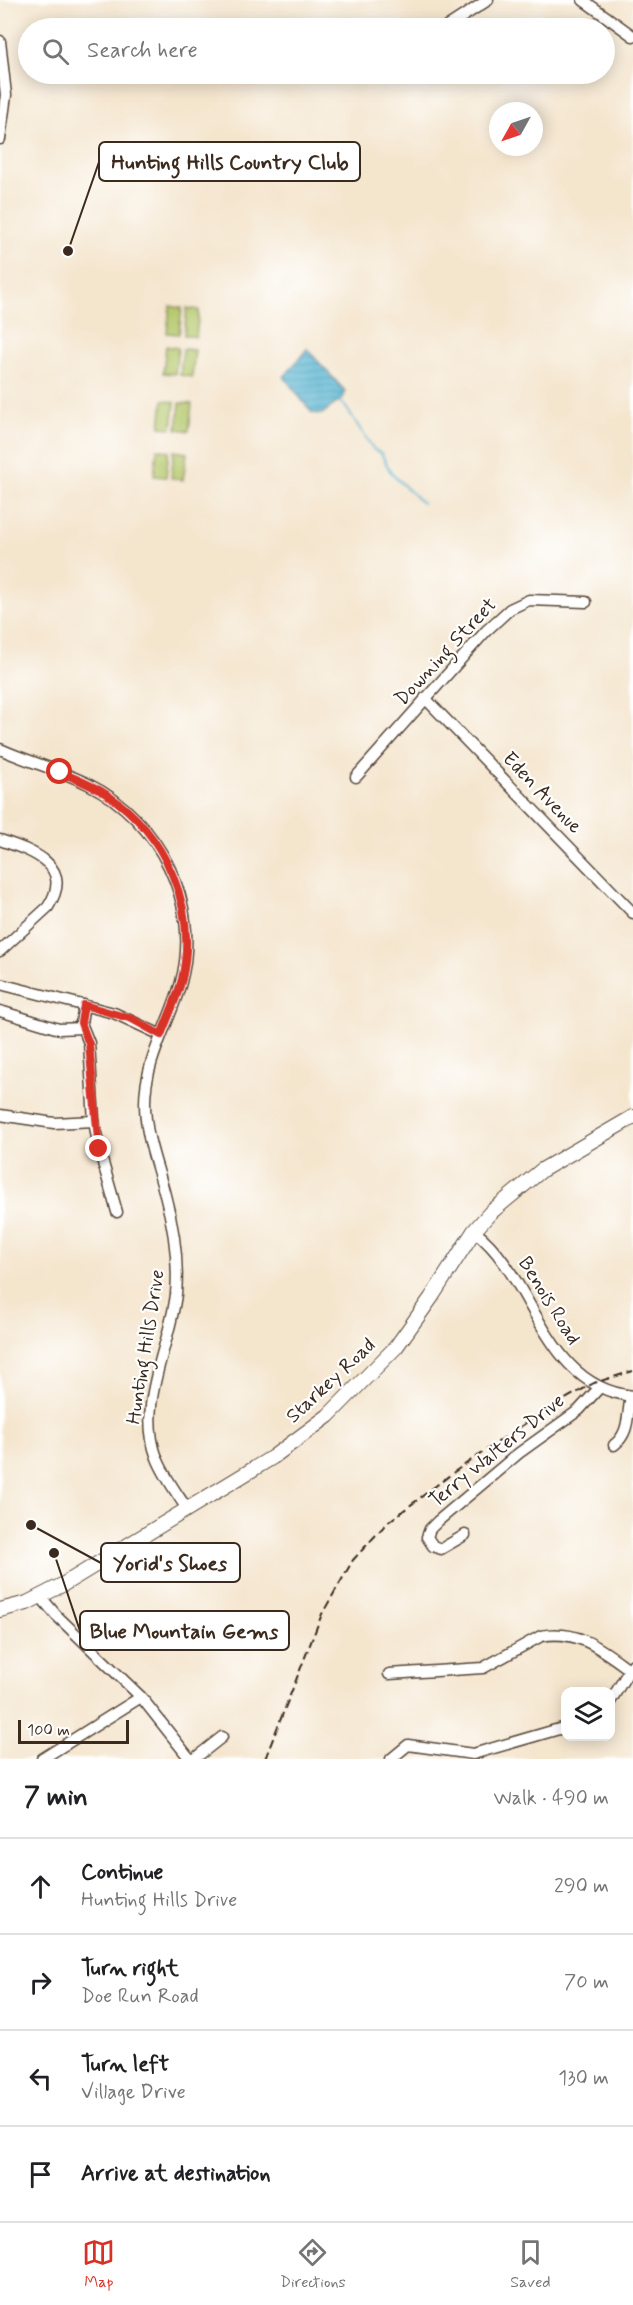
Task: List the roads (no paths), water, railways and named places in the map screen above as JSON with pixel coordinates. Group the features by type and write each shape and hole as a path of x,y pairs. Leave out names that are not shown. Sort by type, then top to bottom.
{"main road":[{"name":"Starkey Road","path":"0,1610 40,1596 273,1457 351,1395 414,1323 474,1231 508,1195 542,1170 633,1117"}],"street":[{"path":"460,18 488,0"},
{"path":"583,0 608,18"},
{"path":"615,23 633,36"},
{"path":"0,41 6,95 0,140"},
{"name":"Downing Street","path":"356,777 486,631 514,605 530,600 586,602"},
{"name":"Eden Avenue","path":"426,698 633,913"},
{"name":"Hunting Hills Drive","path":"0,749 88,783 106,794 140,823 164,857 179,893 186,945 182,978 147,1079 146,1119 172,1221 177,1278 150,1421 157,1458 187,1509"},
{"path":"0,840 42,858 53,871 57,884 54,898 48,907 0,951"},
{"path":"0,984 132,1019 161,1035"},
{"path":"84,1005 82,1028 89,1044 94,1121 99,1149 117,1212"},
{"path":"0,1011 59,1029 82,1028"},
{"path":"0,1115 54,1123 94,1121"},
{"name":"Benois Road","path":"474,1231 497,1252 561,1356 600,1387 632,1396"},
{"name":"Terry Walters Drive","path":"465,1535 441,1549 433,1546 427,1537 430,1528 438,1521 535,1441 579,1410 600,1387"},
{"path":"614,1445 622,1439 626,1429 632,1396"},
{"path":"40,1596 141,1697 192,1759 222,1737"},
{"path":"389,1674 483,1668 541,1636 552,1634 583,1639 631,1666 615,1693"},
{"path":"42,1759 141,1697"},
{"path":"391,1759 396,1752 408,1745 473,1754 561,1728"}],"water":[{"path":"307,349 345,391 343,398 322,414 312,413 284,377"}],"waterway":[{"path":"338,400 345,406 374,450 381,453 391,473 422,503"}],"railway":[{"path":"265,1759 322,1614 353,1560 387,1523 454,1472 542,1412 594,1383 633,1371"}],"place":[{"name":"Hunting Hills Country Club","path":"68,251"},
{"name":"Yorid's Shoes","path":"31,1525"},
{"name":"Blue Mountain Gems","path":"54,1553"}]}
